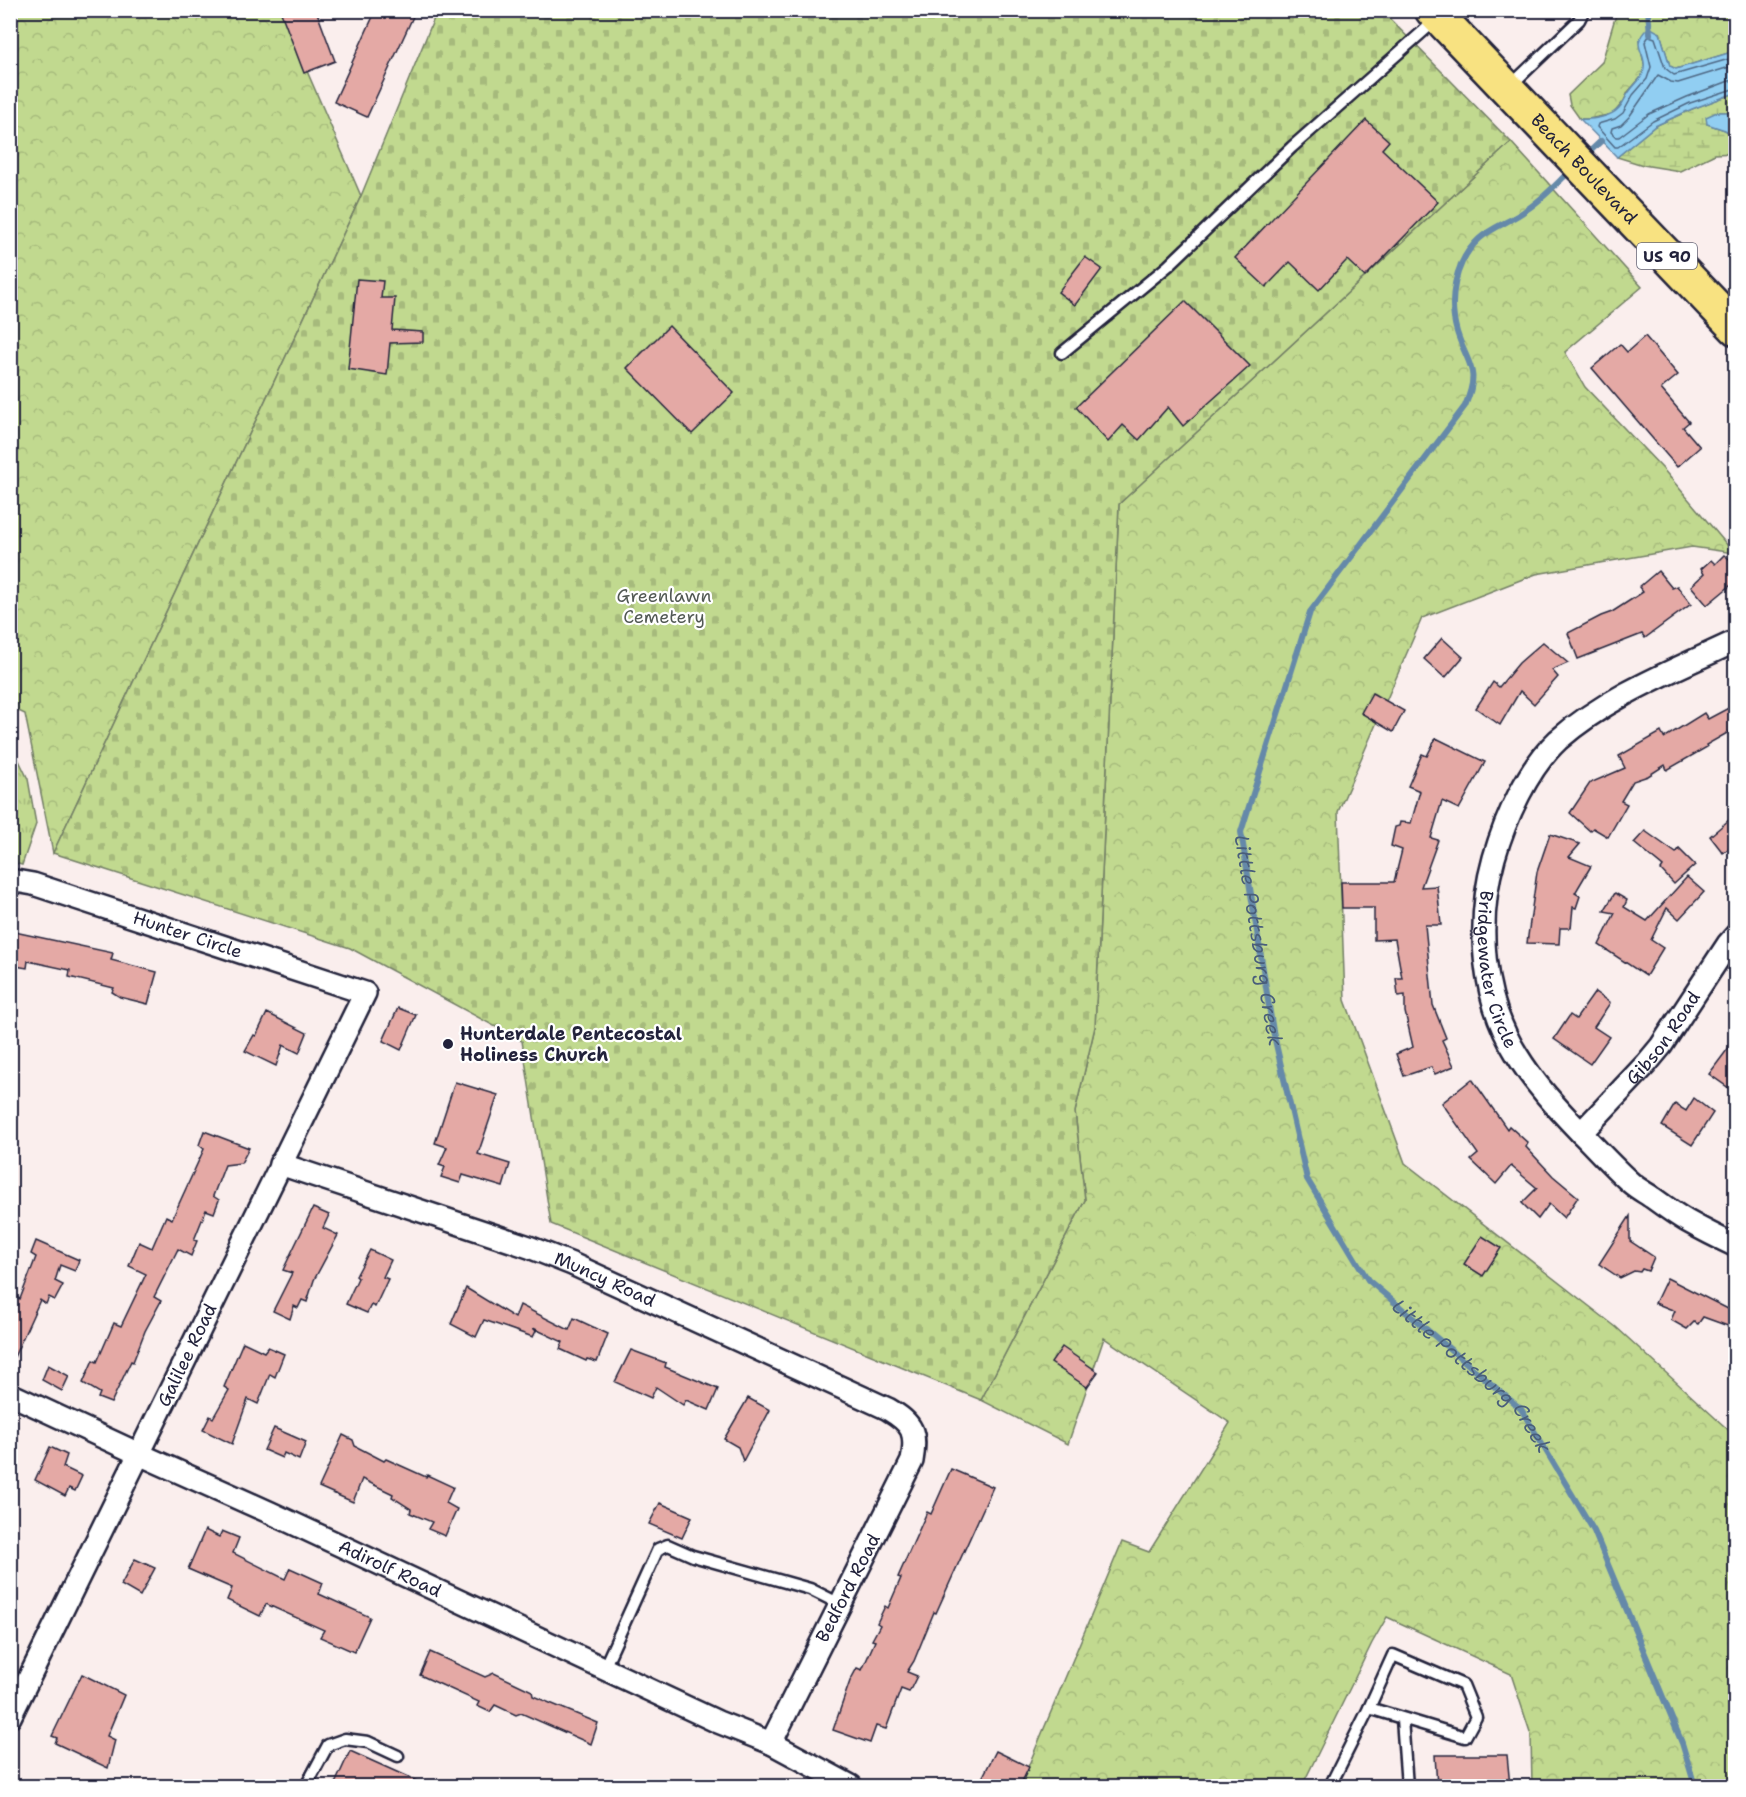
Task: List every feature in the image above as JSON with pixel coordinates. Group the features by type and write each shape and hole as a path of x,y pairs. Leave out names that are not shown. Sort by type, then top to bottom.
{"highway":[{"name":"Beach Boulevard","path":"1435,14 1736,328"}],"street":[{"name":"Bridgewater Circle","path":"1736,641 1620,696 1557,741 1535,768 1516,801 1499,838 1489,875 1484,909 1484,951 1490,989 1500,1021 1516,1054 1549,1100 1632,1184 1686,1221 1736,1246"},
{"name":"Hunter Circle","path":"10,880 33,884 364,993"},
{"name":"Gibson Road","path":"1581,1133 1661,1046 1736,935"},
{"name":"Galilee Road","path":"10,1717 364,993"},
{"name":"Muncy Road","path":"280,1164 529,1247 572,1264 888,1409 903,1418 913,1431"},
{"name":"Adirolf Road","path":"10,1394 282,1518 718,1722 771,1743 852,1786"},
{"name":"Bedford Road","path":"771,1743 912,1461 915,1444 913,1431"}],"lane":[{"path":"1507,89 1579,20 1584,10"},
{"path":"1062,353 1168,266 1435,14"},
{"path":"604,1668 658,1549 668,1545 693,1556 810,1589 840,1604"},
{"path":"1330,1786 1393,1655 1463,1685 1476,1717 1466,1737 1368,1708"},
{"path":"1402,1719 1407,1786"},
{"path":"306,1786 328,1745 345,1738 368,1742 398,1756"}],"green space":[{"path":"10,11 281,11 361,196 53,853 25,714 10,707"},
{"name":"Greenlawn Cemetery","path":"437,11 1382,11 1511,142 1119,504 1095,1027 1075,1112 1085,1200 981,1400 551,1224 522,1041 350,948 53,853 361,196"},
{"path":"1617,11 1735,11 1735,51 1676,69 1670,66 1660,33 1639,41 1645,68 1624,101 1613,114 1580,119 1570,105 1568,95 1602,62"},
{"path":"1735,93 1735,112 1717,112 1707,124 1735,136 1735,153 1715,154 1680,171 1643,165 1617,157 1655,126"},
{"path":"1511,142 1642,287 1565,352 1585,387 1663,469 1734,553 1692,547 1536,574 1422,618 1338,812 1345,1000 1405,1163 1616,1327 1735,1436 1735,1786 1532,1786 1531,1735 1511,1674 1387,1617 1302,1786 1020,1786 1122,1542 1149,1552 1230,1423 1104,1338 1068,1444 981,1400 1085,1200 1075,1112 1095,1027 1119,504"},
{"path":"11,744 28,779 36,824 22,865 11,862"}],"water":[{"path":"1649,27 1660,33 1670,66 1676,69 1735,51 1735,93 1655,126 1617,157 1580,119 1607,116 1621,106 1643,73 1644,63 1639,44"},
{"path":"1717,112 1735,112 1735,136 1707,124 1706,117"}],"building":[{"path":"280,10 316,10 335,61 304,73"},
{"path":"376,10 416,10 367,117 334,102"},
{"path":"1366,120 1389,141 1382,149 1438,202 1365,277 1347,260 1319,290 1290,262 1266,287 1235,258"},
{"path":"1085,257 1102,269 1075,305 1058,292"},
{"path":"357,279 383,281 381,298 395,298 392,330 423,332 423,342 390,343 387,375 348,369"},
{"path":"1185,301 1250,366 1183,426 1168,407 1139,440 1123,425 1108,442 1076,407"},
{"path":"669,326 734,393 692,434 627,368"},
{"path":"1645,336 1678,375 1661,389 1689,422 1683,427 1700,447 1677,467 1592,368 1620,344 1627,352"},
{"path":"1724,555 1736,564 1736,581 1707,605 1691,586 1704,574 1701,569 1711,560 1715,564"},
{"path":"1658,571 1672,588 1677,586 1691,604 1645,638 1642,634 1578,659 1568,633 1612,612 1643,592 1639,587"},
{"path":"1442,638 1463,657 1445,678 1424,659"},
{"path":"1543,642 1568,663 1552,670 1558,677 1534,704 1520,691 1500,725 1476,708 1493,682 1499,687 1519,663"},
{"path":"1372,693 1404,711 1393,732 1361,713"},
{"path":"1736,704 1736,728 1667,770 1665,765 1648,776 1633,781 1621,801 1627,804 1608,837 1593,828 1590,831 1570,813 1590,783 1625,768 1619,756 1661,732 1664,738 1704,713 1708,719"},
{"path":"1436,738 1485,762 1459,809 1442,801 1431,838 1438,840 1421,887 1437,886 1441,925 1425,925 1433,1005 1446,1038 1442,1040 1454,1066 1435,1074 1431,1067 1404,1076 1396,1054 1413,1047 1405,1012 1405,995 1398,996 1396,978 1402,978 1395,939 1374,940 1374,908 1342,908 1341,882 1394,882 1402,850 1391,846 1395,827 1399,826 1400,822 1411,823 1420,791 1408,786 1422,754 1427,756"},
{"path":"1736,814 1736,843 1723,853 1710,836"},
{"path":"1645,831 1676,853 1679,849 1695,865 1674,884 1661,870 1663,867 1634,843"},
{"path":"1550,834 1580,844 1569,857 1591,866 1575,893 1580,896 1576,908 1573,907 1571,928 1560,928 1559,944 1527,943 1537,872"},
{"path":"1687,877 1704,892 1679,919 1667,908 1651,940 1663,948 1646,976 1599,945 1615,913 1604,911 1615,893 1627,900 1624,907 1647,921"},
{"path":"10,931 113,953 111,960 157,972 148,1004 120,997 112,992 114,988 69,977 70,970 28,961 27,968 10,965"},
{"path":"1595,992 1610,1003 1594,1027 1609,1037 1590,1064 1554,1039 1570,1015 1576,1019"},
{"path":"398,1008 416,1015 401,1050 383,1041"},
{"path":"267,1013 307,1033 299,1053 283,1045 276,1066 245,1051 254,1035 256,1036"},
{"path":"1736,1038 1736,1093 1709,1074"},
{"path":"1472,1079 1507,1129 1509,1126 1528,1143 1526,1147 1553,1176 1578,1197 1564,1218 1549,1204 1538,1219 1522,1203 1537,1188 1511,1166 1496,1184 1471,1160 1478,1154 1442,1103"},
{"path":"455,1082 498,1095 478,1154 510,1164 503,1187 463,1175 460,1183 441,1177 445,1167 439,1165 447,1147 435,1143"},
{"path":"1694,1098 1713,1113 1692,1145 1662,1126 1675,1104 1686,1111"},
{"path":"204,1131 249,1148 241,1163 225,1165 213,1196 219,1200 214,1213 206,1210 194,1240 197,1241 191,1256 178,1249 154,1297 161,1301 111,1403 98,1398 100,1393 83,1383 93,1360 97,1362 114,1323 121,1326 146,1274 129,1266 139,1242 152,1248 166,1216 172,1219 204,1149 199,1145"},
{"path":"313,1208 329,1215 323,1228 338,1235 314,1280 307,1302 302,1300 298,1308 294,1306 290,1319 273,1311 292,1273 283,1270"},
{"path":"1630,1216 1630,1241 1654,1257 1648,1271 1642,1269 1640,1272 1634,1271 1620,1278 1599,1264"},
{"path":"1482,1236 1501,1248 1483,1276 1464,1264"},
{"path":"36,1241 79,1260 75,1271 60,1265 55,1281 63,1285 55,1300 49,1297 46,1304 40,1300 10,1366 10,1295 20,1299 36,1257 31,1254"},
{"path":"370,1250 391,1260 383,1277 388,1279 375,1307 371,1305 367,1313 346,1304 358,1278 356,1276"},
{"path":"1667,1278 1736,1313 1736,1329 1703,1317 1698,1324 1694,1322 1687,1329 1671,1320 1675,1311 1655,1303"},
{"path":"466,1288 515,1318 520,1305 569,1330 574,1318 608,1334 597,1362 587,1359 586,1361 560,1349 563,1342 533,1328 536,1331 533,1337 484,1320 476,1337 451,1324"},
{"path":"243,1342 264,1352 268,1347 284,1354 275,1377 270,1374 258,1404 248,1399 232,1444 203,1430 210,1416 213,1418 229,1390 224,1387"},
{"path":"1062,1347 1098,1372 1087,1387 1051,1363"},
{"path":"631,1350 666,1363 665,1367 718,1389 709,1410 686,1400 683,1405 656,1387 651,1398 615,1382"},
{"path":"48,1365 69,1376 62,1391 42,1380"},
{"path":"748,1398 770,1410 743,1461 738,1447 724,1439"},
{"path":"274,1428 306,1442 299,1460 284,1453 282,1458 264,1450"},
{"path":"343,1435 353,1440 355,1446 384,1461 386,1459 453,1487 446,1503 457,1509 445,1536 428,1529 432,1522 410,1513 411,1509 392,1497 393,1494 362,1479 353,1502 319,1487"},
{"path":"50,1447 67,1455 63,1467 82,1476 75,1491 69,1488 65,1496 35,1480"},
{"path":"951,1469 993,1487 907,1672 917,1676 909,1692 901,1689 886,1729 876,1726 870,1743 833,1730 850,1681 857,1668 862,1670 875,1641 872,1640 880,1625 877,1623 885,1606 888,1608 901,1578 898,1577 927,1512 931,1514"},
{"path":"660,1503 692,1517 682,1538 649,1524"},
{"path":"205,1530 219,1537 222,1531 239,1538 233,1553 285,1579 290,1568 323,1583 319,1594 370,1617 354,1652 320,1637 324,1630 266,1604 260,1616 227,1600 232,1588 188,1569"},
{"path":"135,1559 155,1568 140,1596 121,1585"},
{"path":"430,1652 485,1677 494,1673 532,1691 533,1696 598,1723 591,1744 521,1713 516,1715 495,1705 490,1712 477,1706 479,1702 420,1675"},
{"path":"82,1674 124,1695 107,1736 115,1740 108,1768 55,1743 57,1738 52,1736"},
{"path":"350,1751 428,1786 334,1786"},
{"path":"996,1751 1029,1767 1020,1786 978,1786"},
{"path":"1435,1755 1507,1755 1510,1786 1437,1786"}],"waterway":[{"path":"1648,10 1650,34"},
{"name":"Little Pottsburg Creek","path":"1584,157 1601,141"},
{"name":"Little Pottsburg Creek","path":"1571,170 1532,206 1479,239 1464,259 1455,282 1453,308 1457,332 1472,375 1470,393 1465,406 1310,612 1241,832 1273,1031 1307,1179 1368,1280 1521,1409 1594,1531 1682,1743 1695,1786"}],"place":[{"name":"Hunterdale Pentecostal Holiness Church","path":"448,1044"}]}
